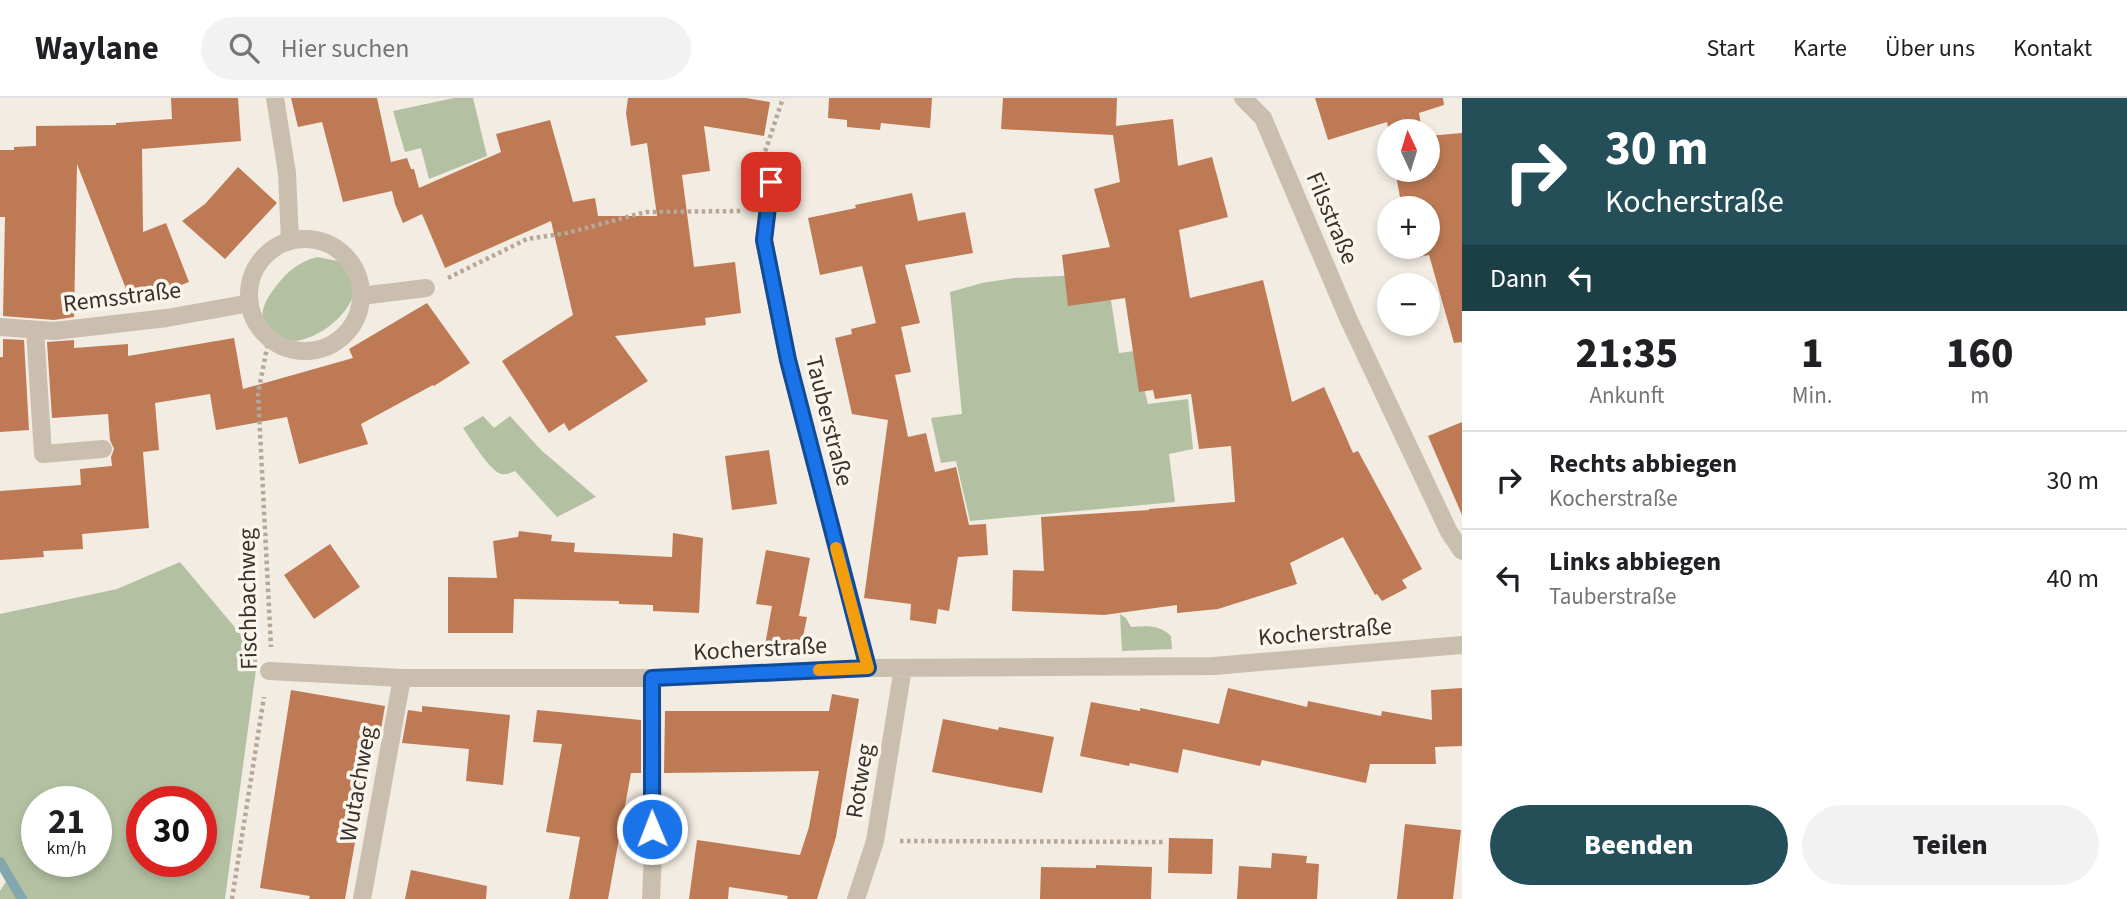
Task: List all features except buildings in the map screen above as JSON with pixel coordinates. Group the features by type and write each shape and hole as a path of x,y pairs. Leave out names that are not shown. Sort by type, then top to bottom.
{"street":[{"path":"275,98 287,173 290,241"},
{"name":"Filsstraße","path":"1243,98 1263,118 1348,318 1449,532 1462,551"},
{"name":"Tauberstraße","path":"771,182 764,240 788,360 868,668"},
{"path":"304,239 322,241 351,262 359,278 361,296 358,313 350,329 337,342 320,349 303,351 285,347 269,338 260,328 250,303 249,290 258,264 267,254 290,241 304,239"},
{"path":"361,296 426,288"},
{"name":"Remsstraße","path":"0,327 54,331 155,319 250,303"},
{"path":"35,330 43,454 103,449"},
{"name":"Kocherstraße","path":"269,671 402,678 652,678 868,668 1214,666 1462,645"},
{"name":"Rotweg","path":"856,899 875,841 903,668"},
{"name":"Wutachweg","path":"362,899 402,678"},
{"path":"651,899 652,678"}],"path":[{"path":"771,182 764,155 783,98"},
{"path":"426,288 527,239 567,233 646,212 767,211"},
{"name":"Fischbachweg","path":"232,899 271,654 258,393 269,338"},
{"path":"875,841 1164,842"}],"green space":[{"path":"454,98 473,98 487,156 429,179 421,148 405,152 393,111"},
{"path":"317,257 343,262 352,273 355,290 348,306 337,320 321,332 304,339 288,341 274,336 263,319 267,300 291,271"},
{"path":"1107,274 1119,353 1135,351 1148,404 1188,399 1193,449 1169,454 1175,502 970,521 956,461 941,463 931,418 962,414 950,292 1014,278"},
{"path":"483,416 494,428 510,416 541,450 596,497 557,517 515,471 499,473 479,452 463,428"},
{"path":"180,562 258,655 225,899 0,899 0,891 7,880 0,868 0,614 117,589"},
{"path":"1120,614 1131,627 1162,629 1171,636 1172,649 1122,651"}],"waterway":[{"path":"0,862 22,899"}],"slow traffic":[{"path":"819,670 868,668 836,548"}],"route":[{"path":"652,829 652,678 868,668 788,360 764,240 771,182"}]}
